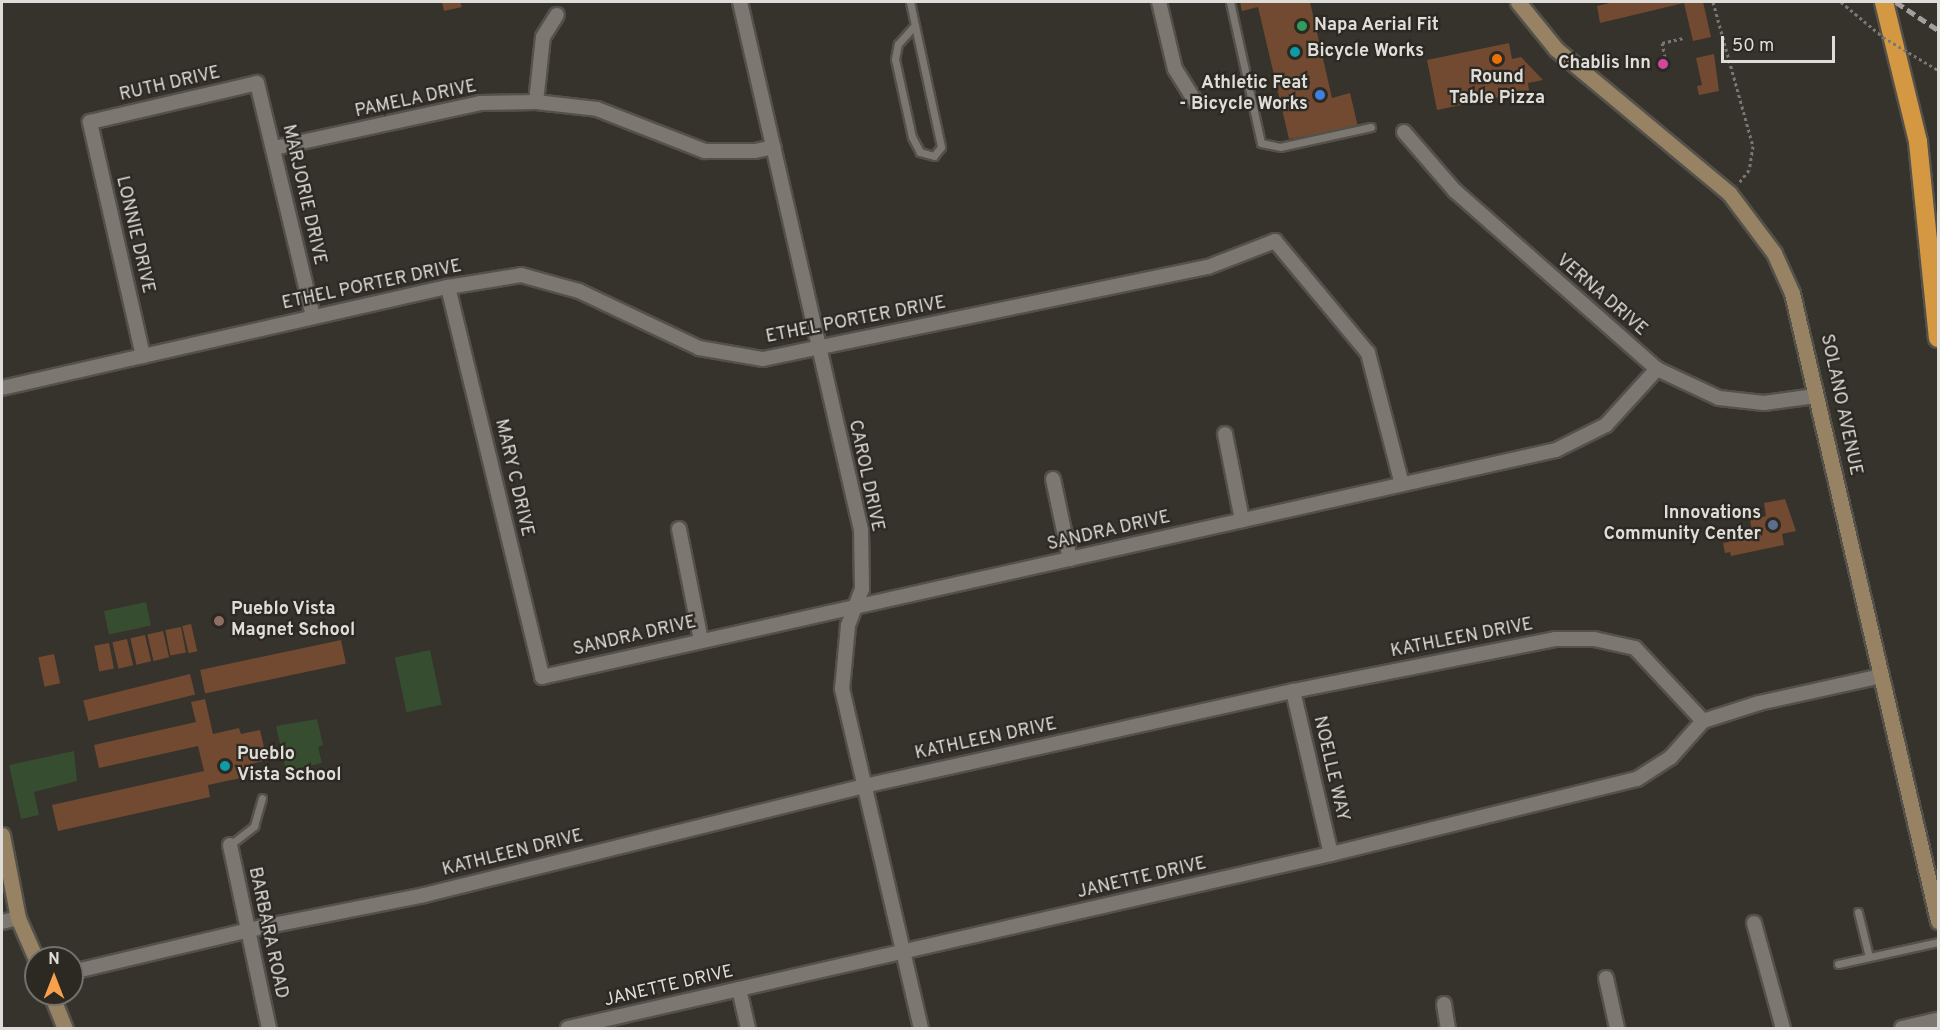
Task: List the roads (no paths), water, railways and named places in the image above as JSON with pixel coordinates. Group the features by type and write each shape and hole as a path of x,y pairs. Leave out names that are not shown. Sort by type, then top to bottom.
{"highway":[{"path":"1884,2 1918,142 1938,338"}],"street":[{"name":"CAROL DRIVE","path":"740,2 861,530 862,589 848,626 842,689 921,1029"},
{"path":"1159,2 1175,69 1196,102"},
{"name":"SOLANO AVENUE","path":"1518,2 1556,49 1729,194 1774,253 1792,293 1938,921"},
{"path":"536,102 543,37 557,15"},
{"name":"RUTH DRIVE","path":"90,122 257,83"},
{"name":"MARJORIE DRIVE","path":"257,83 313,316"},
{"name":"PAMELA DRIVE","path":"274,148 480,103 536,102 597,109 705,151 755,151 774,147"},
{"name":"LONNIE DRIVE","path":"90,122 143,356"},
{"name":"VERNA DRIVE","path":"1404,132 1455,191 1657,369 1719,398 1764,403 1816,396"},
{"name":"ETHEL PORTER DRIVE","path":"2,387 313,316 448,287 521,275 579,291 699,348 763,359 1208,267 1275,241 1368,353 1402,483"},
{"name":"MARY C DRIVE","path":"448,287 542,677"},
{"name":"SANDRA DRIVE","path":"542,677 1556,450 1606,425 1657,369"},
{"path":"1225,434 1242,520"},
{"path":"1053,480 1070,559"},
{"path":"679,529 701,640"},
{"name":"KATHLEEN DRIVE","path":"84,969 247,931 424,895 864,786 1293,691 1555,639 1594,639 1635,648 1703,721"},
{"path":"1703,721 1759,703 1882,676"},
{"name":"NOELLE WAY","path":"1293,691 1331,854"},
{"name":"JANETTE DRIVE","path":"568,1029 596,1025 739,989 1331,854 1637,779 1671,757 1703,721"},
{"path":"2,835 18,918 30,946"},
{"name":"BARBARA ROAD","path":"230,845 269,1029"},
{"path":"2,922 18,918"},
{"path":"1754,922 1783,1029"},
{"path":"1606,978 1617,1029"},
{"path":"739,989 748,1029"},
{"path":"1444,1004 1448,1029"},
{"path":"56,1006 65,1029"},
{"path":"1902,1029 1938,1020"}],"lane":[{"path":"910,2 915,25 941,147 934,156 920,152 912,137 895,59 898,45 915,25"},
{"path":"1230,2 1261,143 1280,147 1371,127"},
{"path":"230,845 254,826 262,798"},
{"path":"1858,912 1869,957"},
{"path":"1838,964 1938,942"}],"railway":[{"path":"1896,2 1938,30"}],"place":[{"name":"Napa Aerial Fit","path":"1302,26"},
{"name":"Bicycle Works","path":"1295,52"},
{"name":"Round Table Pizza","path":"1497,59"},
{"name":"Chablis Inn","path":"1663,64"},
{"name":"Athletic Feat - Bicycle Works","path":"1320,95"},
{"name":"Innovations Community Center","path":"1773,525"},
{"name":"Pueblo Vista Magnet School","path":"219,621"},
{"name":"Pueblo Vista School","path":"225,766"}]}
